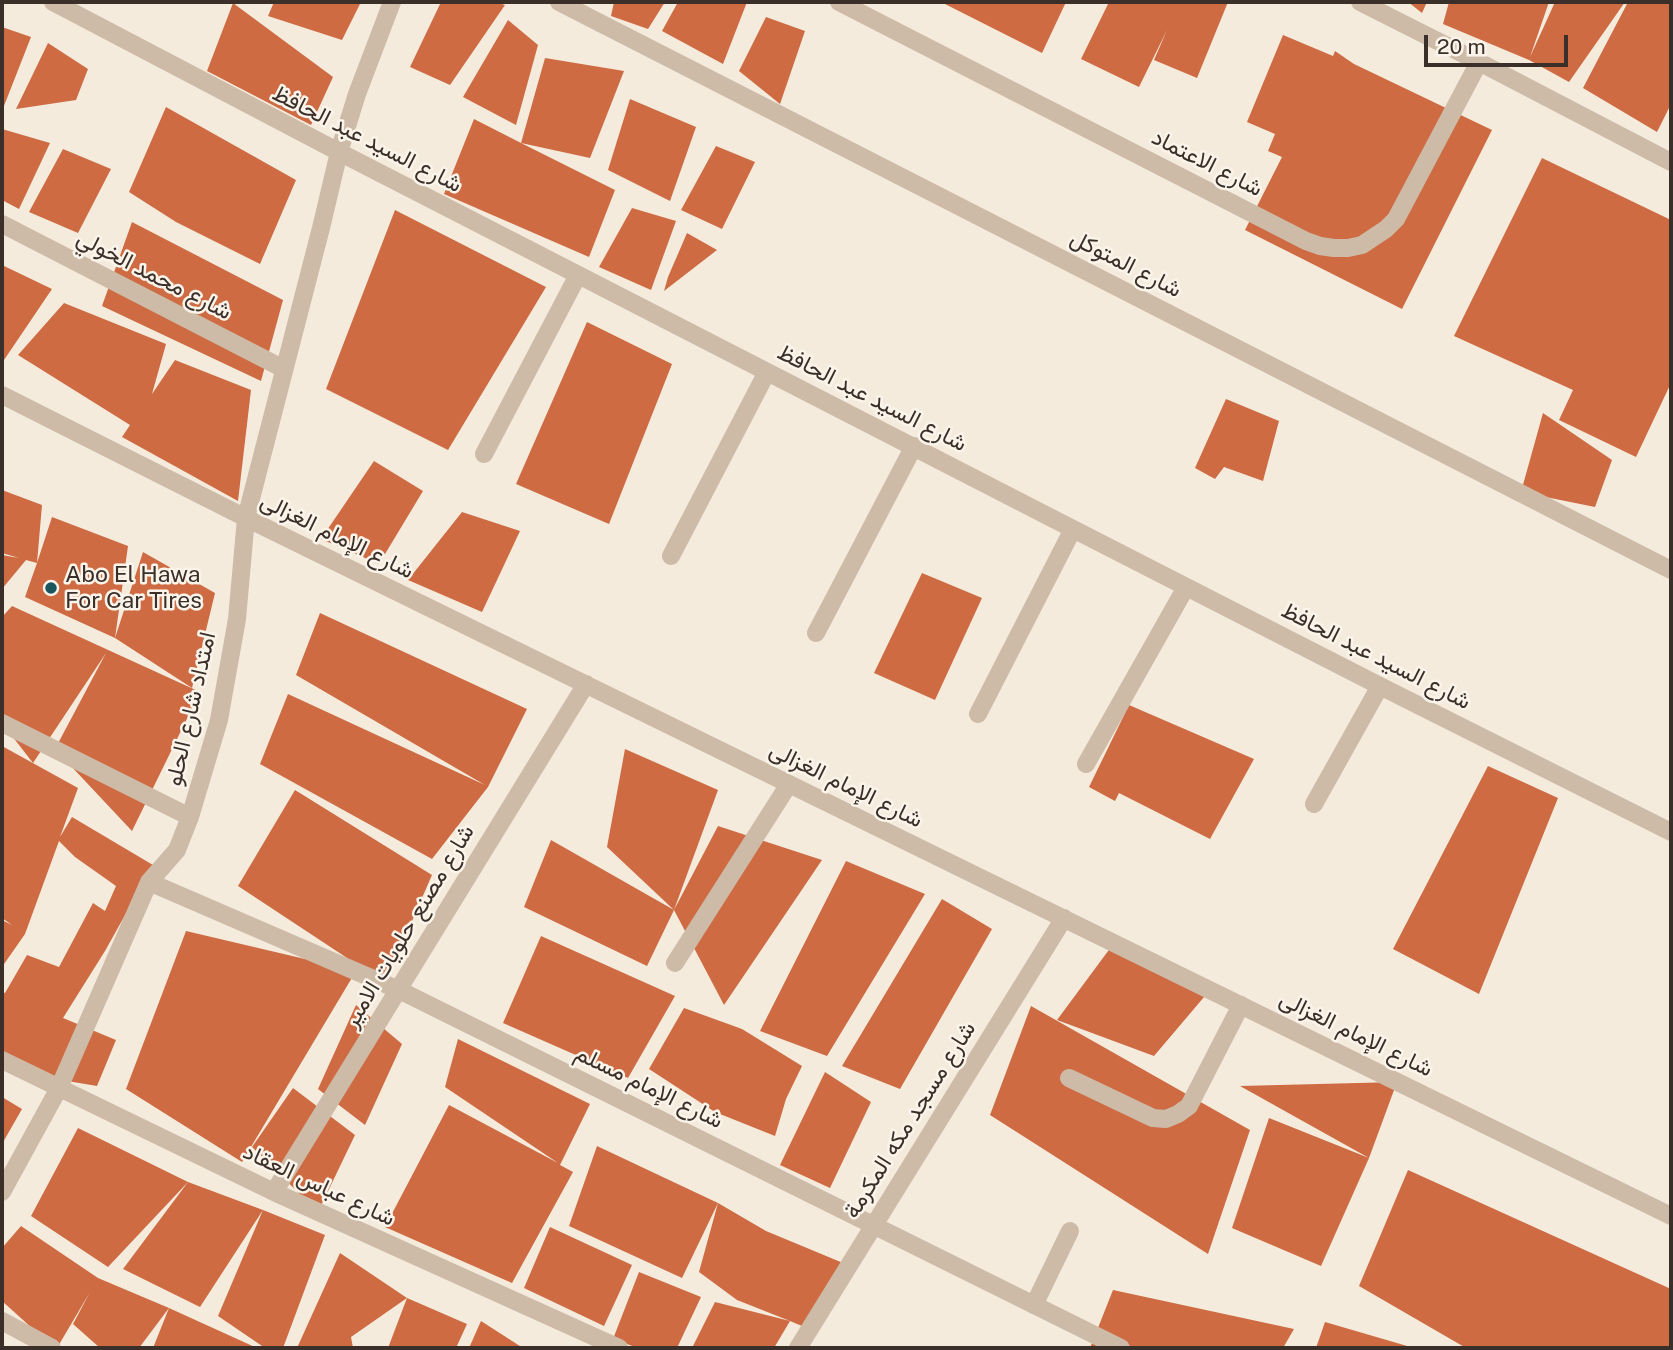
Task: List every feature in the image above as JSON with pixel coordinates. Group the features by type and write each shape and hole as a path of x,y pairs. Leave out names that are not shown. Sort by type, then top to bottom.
{"street":[{"name":"شارع السيد عبد الحافظ","path":"53,2 766,372 1671,832"},
{"name":"امتداد شارع الحلو","path":"2,1192 58,1088 149,882 177,850 190,817 219,720 237,619 246,518 339,152 357,94 392,2"},
{"name":"شارع المتوكل","path":"559,2 1671,570"},
{"name":"شارع الاعتماد","path":"839,2 1306,241 1334,248 1362,245 1396,219 1479,62"},
{"path":"1360,2 1671,162"},
{"name":"شارع محمد الخولي","path":"2,225 284,369"},
{"path":"484,454 579,275"},
{"path":"671,556 766,372"},
{"name":"شارع الإمام الغزالى","path":"2,395 246,518 1671,1216"},
{"path":"816,633 914,446"},
{"path":"978,714 1073,529"},
{"path":"1086,764 1186,587"},
{"name":"شارع مصنع حلويات الامير","path":"274,1192 586,684"},
{"path":"1314,804 1380,686"},
{"path":"2,723 190,817"},
{"path":"675,963 789,784"},
{"name":"شارع الإمام مسلم","path":"149,882 399,990 1121,1348"},
{"name":"شارع مسجد مكه المكرمة","path":"798,1348 1063,918"},
{"path":"1069,1078 1153,1118 1166,1119 1178,1114 1189,1106 1241,1005"},
{"name":"شارع عباس العقاد","path":"2,1060 274,1192 619,1348"},
{"path":"1034,1306 1070,1231"},
{"path":"2,1321 52,1348"}],"building":[{"path":"274,2 361,2 342,40 268,16"},
{"path":"441,2 496,2 505,5 450,85 410,67"},
{"path":"614,2 665,2 648,29 611,16"},
{"path":"678,2 747,2 723,64 662,31"},
{"path":"941,2 1066,2 1042,53"},
{"path":"1109,2 1228,2 1197,78 1154,60 1167,30 1139,87 1081,59"},
{"path":"1408,2 1427,2 1422,13"},
{"path":"1449,2 1549,2 1530,57 1555,2 1625,2 1569,82 1529,60 1443,24"},
{"path":"1628,2 1671,2 1671,104 1657,132 1583,88"},
{"path":"233,3 333,77 311,125 207,71"},
{"path":"766,17 805,31 780,104 739,71"},
{"path":"508,20 538,45 516,125 463,97"},
{"path":"2,27 31,37 2,111"},
{"path":"1283,35 1333,56 1335,51 1354,64 1492,130 1402,309 1245,230 1282,157 1268,151 1275,134 1247,122"},
{"path":"48,43 88,69 76,100 16,109"},
{"path":"545,58 624,71 590,158 521,143"},
{"path":"630,99 696,127 670,201 608,170"},
{"path":"166,107 296,180 260,264 176,222 129,192"},
{"path":"474,119 615,190 589,257 444,194"},
{"path":"2,129 50,143 19,209 2,200"},
{"path":"716,146 755,162 722,229 681,210"},
{"path":"63,149 111,169 78,233 29,212"},
{"path":"1542,158 1671,220 1671,383 1636,457 1559,420 1573,390 1454,336"},
{"path":"632,208 676,221 651,290 599,267"},
{"path":"395,210 546,287 448,450 326,389"},
{"path":"132,222 283,300 261,381 102,306"},
{"path":"687,233 717,250 664,291 668,277"},
{"path":"2,265 52,289 2,363"},
{"path":"64,303 166,344 152,394 175,360 251,390 238,501 122,437 130,425 18,355"},
{"path":"587,322 672,364 609,524 516,484"},
{"path":"1226,399 1279,421 1263,481 1224,467 1215,479 1195,468"},
{"path":"1543,413 1612,460 1595,507 1521,492"},
{"path":"374,461 423,491 379,564 321,539"},
{"path":"2,490 42,505 37,563 26,560 2,589 2,555 19,558 2,553"},
{"path":"462,512 520,531 482,612 408,580"},
{"path":"52,517 128,546 115,638 25,597"},
{"path":"143,552 215,593 192,688 115,638"},
{"path":"922,573 982,598 935,700 874,673"},
{"path":"12,606 200,692 132,831 55,749 106,653 33,763 2,723 2,617"},
{"path":"320,613 527,709 488,787 432,859 260,764 288,694 485,785 296,675"},
{"path":"1129,705 1254,759 1210,839 1119,793 1115,801 1089,787"},
{"path":"2,746 78,788 60,837 72,817 153,865 105,951 63,1018 116,1040 97,1086 2,1070 2,992 5,993 27,955 59,967 93,903 105,911 116,886 75,857 59,841 25,934 2,967 2,920 12,925 2,918"},
{"path":"625,749 718,790 674,910 607,847"},
{"path":"1488,766 1558,798 1479,994 1393,949"},
{"path":"295,790 432,875 385,983 238,886"},
{"path":"718,826 822,860 724,1005 674,910"},
{"path":"551,840 674,910 647,966 524,907"},
{"path":"846,861 925,894 827,1056 760,1031"},
{"path":"942,899 992,929 900,1089 842,1066"},
{"path":"186,931 356,971 242,1162 126,1089"},
{"path":"541,936 675,996 628,1078 503,1023"},
{"path":"1114,943 1210,990 1154,1056 1057,1020"},
{"path":"356,1005 402,1044 365,1125 318,1089"},
{"path":"1031,1006 1250,1130 1208,1254 990,1115"},
{"path":"684,1008 742,1029 802,1066 786,1099 775,1136 715,1112 649,1069"},
{"path":"458,1039 590,1104 560,1165 573,1172 512,1283 385,1227 449,1105 558,1163 445,1087"},
{"path":"825,1072 871,1102 830,1188 780,1165"},
{"path":"1397,1082 1369,1158 1240,1086"},
{"path":"293,1088 355,1135 318,1212 252,1147"},
{"path":"2,1097 22,1109 2,1144"},
{"path":"1269,1118 1369,1158 1321,1266 1232,1228"},
{"path":"78,1128 188,1182 108,1267 31,1216"},
{"path":"597,1146 718,1203 682,1278 569,1226"},
{"path":"1408,1170 1671,1289 1671,1348 1466,1348 1359,1286"},
{"path":"188,1182 263,1210 200,1307 123,1269"},
{"path":"718,1203 766,1231 843,1263 802,1326 737,1300 699,1272"},
{"path":"263,1210 325,1235 283,1348 265,1348 218,1316"},
{"path":"21,1226 98,1278 169,1308 139,1348 100,1348 73,1324 90,1292 57,1348 2,1301 2,1248"},
{"path":"550,1227 632,1265 604,1326 524,1288"},
{"path":"340,1253 407,1298 351,1337 353,1348 297,1348"},
{"path":"639,1272 701,1297 677,1348 638,1348 613,1339"},
{"path":"1113,1290 1294,1329 1283,1348 1090,1348"},
{"path":"407,1298 467,1324 456,1348 388,1348"},
{"path":"715,1302 790,1321 774,1348 692,1348"},
{"path":"169,1308 257,1348 153,1348"},
{"path":"481,1321 523,1348 469,1348"},
{"path":"1325,1322 1414,1348 1316,1348"}],"place":[{"name":"Abo El Hawa For Car Tires","path":"51,588"}]}
